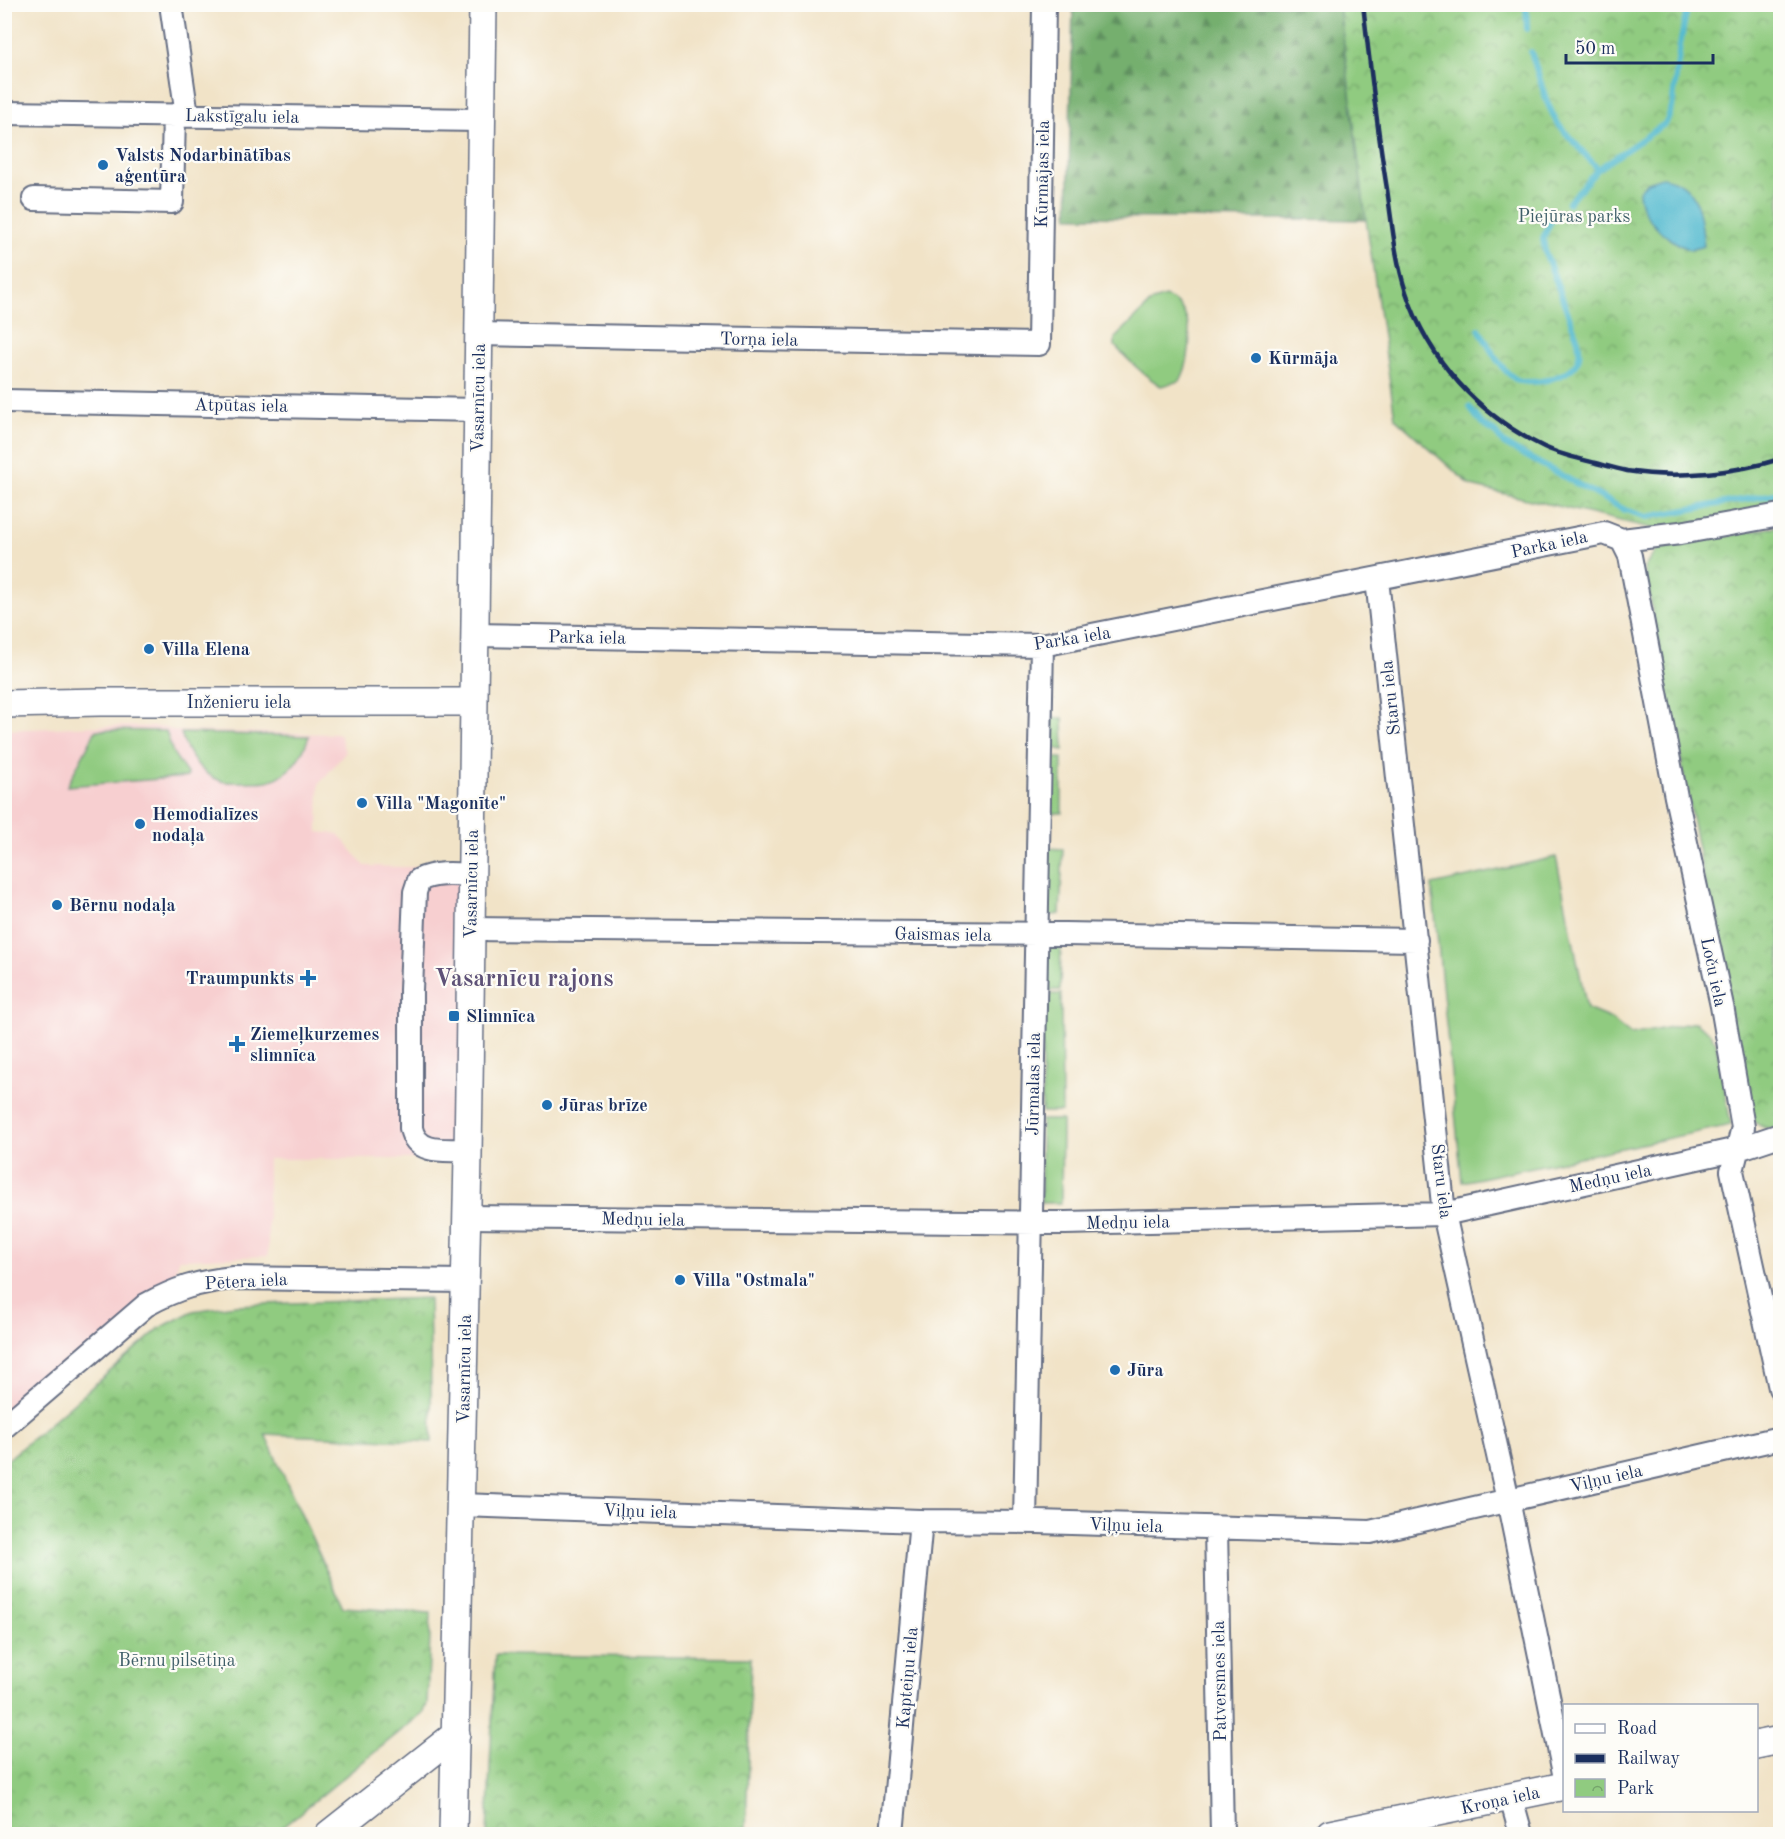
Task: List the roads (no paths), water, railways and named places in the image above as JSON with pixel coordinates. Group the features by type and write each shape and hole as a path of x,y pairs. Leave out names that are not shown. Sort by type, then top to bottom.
{"street":[{"path":"34,199 172,202 181,115 171,4"},
{"name":"Vasarnīcu iela","path":"453,1834 466,1281 478,410 479,120 483,4"},
{"name":"Kūrmājas iela","path":"1039,344 1044,4"},
{"name":"Lakstīgalu iela","path":"4,112 479,120"},
{"name":"Torņa iela","path":"478,334 1039,344"},
{"name":"Atpūtas iela","path":"4,401 478,410"},
{"name":"Parka iela","path":"474,635 1041,645 1604,532 1626,548 1680,533 1780,515"},
{"name":"Loču iela","path":"1626,548 1676,796 1722,1006 1743,1127 1732,1171 1780,1388"},
{"name":"Staru iela","path":"1377,579 1444,1214 1509,1500 1563,1768"},
{"name":"Jūrmalas iela","path":"1025,1522 1041,645"},
{"name":"Inženieru iela","path":"4,704 474,702"},
{"path":"468,1150 427,1149 412,1136 411,990 415,892 419,880 428,876 446,874 472,875"},
{"name":"Gaismas iela","path":"470,929 1416,940"},
{"name":"Medņu iela","path":"467,1217 1031,1223 1444,1214 1738,1149 1780,1135"},
{"name":"Pētera iela","path":"4,1427 146,1305 170,1291 204,1281 233,1278 466,1281"},
{"name":"Viļņu iela","path":"461,1505 921,1521 1370,1532 1780,1438"},
{"name":"Kapteiņu iela","path":"892,1834 921,1521"},
{"name":"Patversmes iela","path":"1216,1528 1222,1834"},
{"path":"329,1834 456,1734"},
{"path":"1758,1745 1780,1740"},
{"name":"Kroņa iela","path":"1330,1834 1563,1786"},
{"path":"1511,1798 1521,1834"}],"water":[{"path":"1662,177 1675,180 1691,193 1699,212 1704,246 1690,250 1664,234 1649,219 1640,201 1639,191 1647,182"}],"waterway":[{"path":"1526,4 1527,29"},
{"path":"1568,203 1598,169 1666,123 1672,108 1688,4"},
{"path":"1531,52 1547,102 1557,123 1598,169"},
{"path":"1479,329 1503,368 1520,381 1548,380 1573,368 1579,354 1578,340 1545,252 1543,238 1551,221"},
{"path":"1469,407 1482,424 1495,432 1504,444 1625,510 1647,517 1780,493"}],"railway":[{"path":"1363,4 1380,143 1394,241 1402,279 1428,341 1442,363 1459,383 1499,419 1544,447 1627,471 1665,474 1705,473 1744,468 1780,459"}],"place":[{"name":"Valsts Nodarbinātības aģentūra","path":"103,165"},
{"name":"Kūrmāja","path":"1256,358"},
{"name":"Villa Elena","path":"149,649"},
{"name":"Villa \"Magonīte\"","path":"362,803"},
{"name":"Hemodialīzes nodaļa","path":"140,824"},
{"name":"Bērnu nodaļa","path":"57,905"},
{"name":"Traumpunkts","path":"308,978"},
{"name":"Slimnīca","path":"454,1016"},
{"name":"Ziemeļkurzemes slimnīca","path":"237,1044"},
{"name":"Jūras brīze","path":"547,1105"},
{"name":"Villa \"Ostmala\"","path":"680,1280"},
{"name":"Jūra","path":"1115,1370"}],"district":[{"name":"Vasarnīcu rajons","path":"524,978"}],"park label":[{"name":"Piejūras parks","path":"1574,216"},
{"name":"Bērnu pilsētiņa","path":"177,1660"}]}
